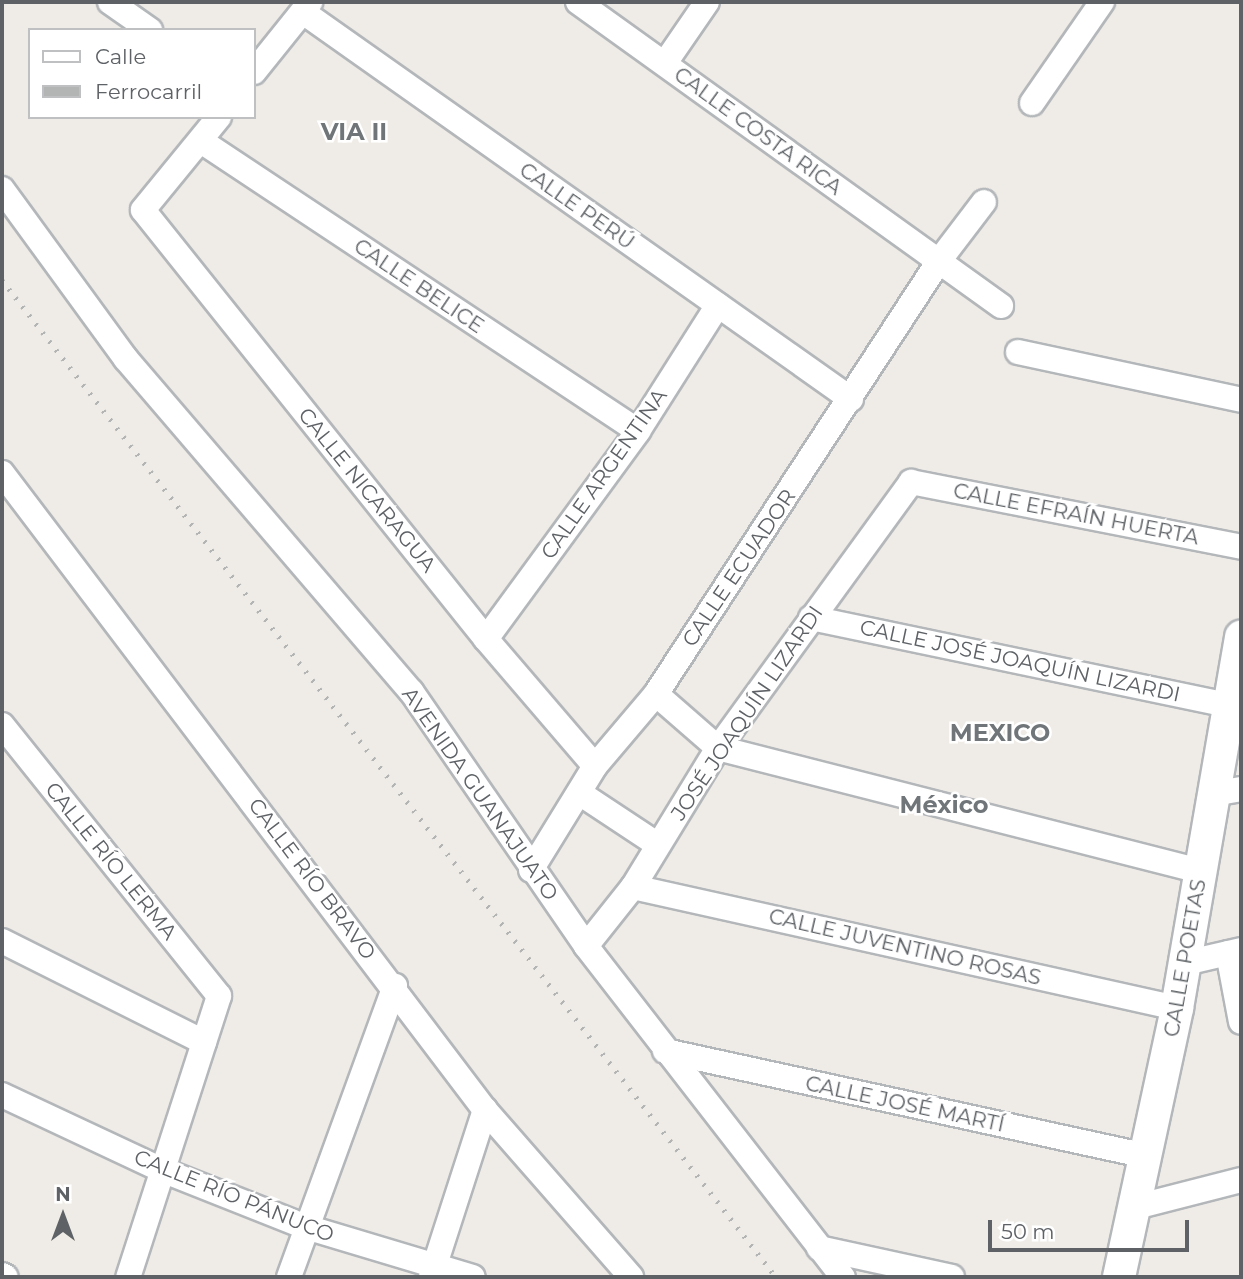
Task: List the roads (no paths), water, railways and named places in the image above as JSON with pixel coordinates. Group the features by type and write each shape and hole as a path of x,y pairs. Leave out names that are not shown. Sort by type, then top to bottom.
{"street":[{"path":"110,2 147,28"},
{"name":"CALLE COSTA RICA","path":"578,2 1001,306"},
{"path":"665,63 707,2"},
{"path":"1032,103 1102,2"},
{"path":"256,70 306,7"},
{"name":"CALLE PERÚ","path":"306,7 851,399"},
{"path":"201,141 218,119"},
{"name":"CALLE NICARAGUA","path":"201,141 143,210 486,639 595,766"},
{"name":"CALLE BELICE","path":"201,141 638,431"},
{"name":"AVENIDA GUANAJUATO","path":"2,189 126,359 411,691 531,870 586,946 843,1277"},
{"name":"CALLE ECUADOR","path":"531,870 581,794 595,766 656,694 939,261 984,202"},
{"name":"CALLE ARGENTINA","path":"486,639 638,431 718,305"},
{"path":"1018,352 1241,400"},
{"name":"CALLE RÍO BRAVO","path":"2,473 395,986 485,1110 631,1277"},
{"name":"CALLE EFRAÍN HUERTA","path":"911,482 1241,547"},
{"name":"JOSÉ JOAQUÍN LIZARDI","path":"586,946 633,887 718,748 911,482"},
{"name":"CALLE JOSÉ JOAQUÍN LIZARDI","path":"811,618 1229,705"},
{"name":"CALLE POETAS","path":"1119,1277 1177,1008 1201,871 1227,791 1229,705 1241,636"},
{"path":"656,694 718,748 1201,871"},
{"name":"CALLE RÍO LERMA","path":"2,725 219,996 204,1042"},
{"path":"581,794 658,845"},
{"name":"CALLE JUVENTINO ROSAS","path":"633,887 1177,1008"},
{"path":"2,941 204,1042 128,1277"},
{"path":"1185,963 1235,951 1241,1022"},
{"path":"289,1277 395,986"},
{"name":"CALLE JOSÉ MARTÍ","path":"665,1051 1146,1156"},
{"name":"CALLE RÍO PÁNUCO","path":"2,1096 162,1170 306,1227 432,1273 472,1277"},
{"path":"432,1273 485,1110"},
{"path":"1136,1207 1241,1180"},
{"path":"819,1248 952,1277"}],"railway":[{"path":"2,280 776,1277"}],"district":[{"name":"VIA II","path":"354,132"},
{"name":"MEXICO","path":"1000,733"},
{"name":"México","path":"944,805"}]}
